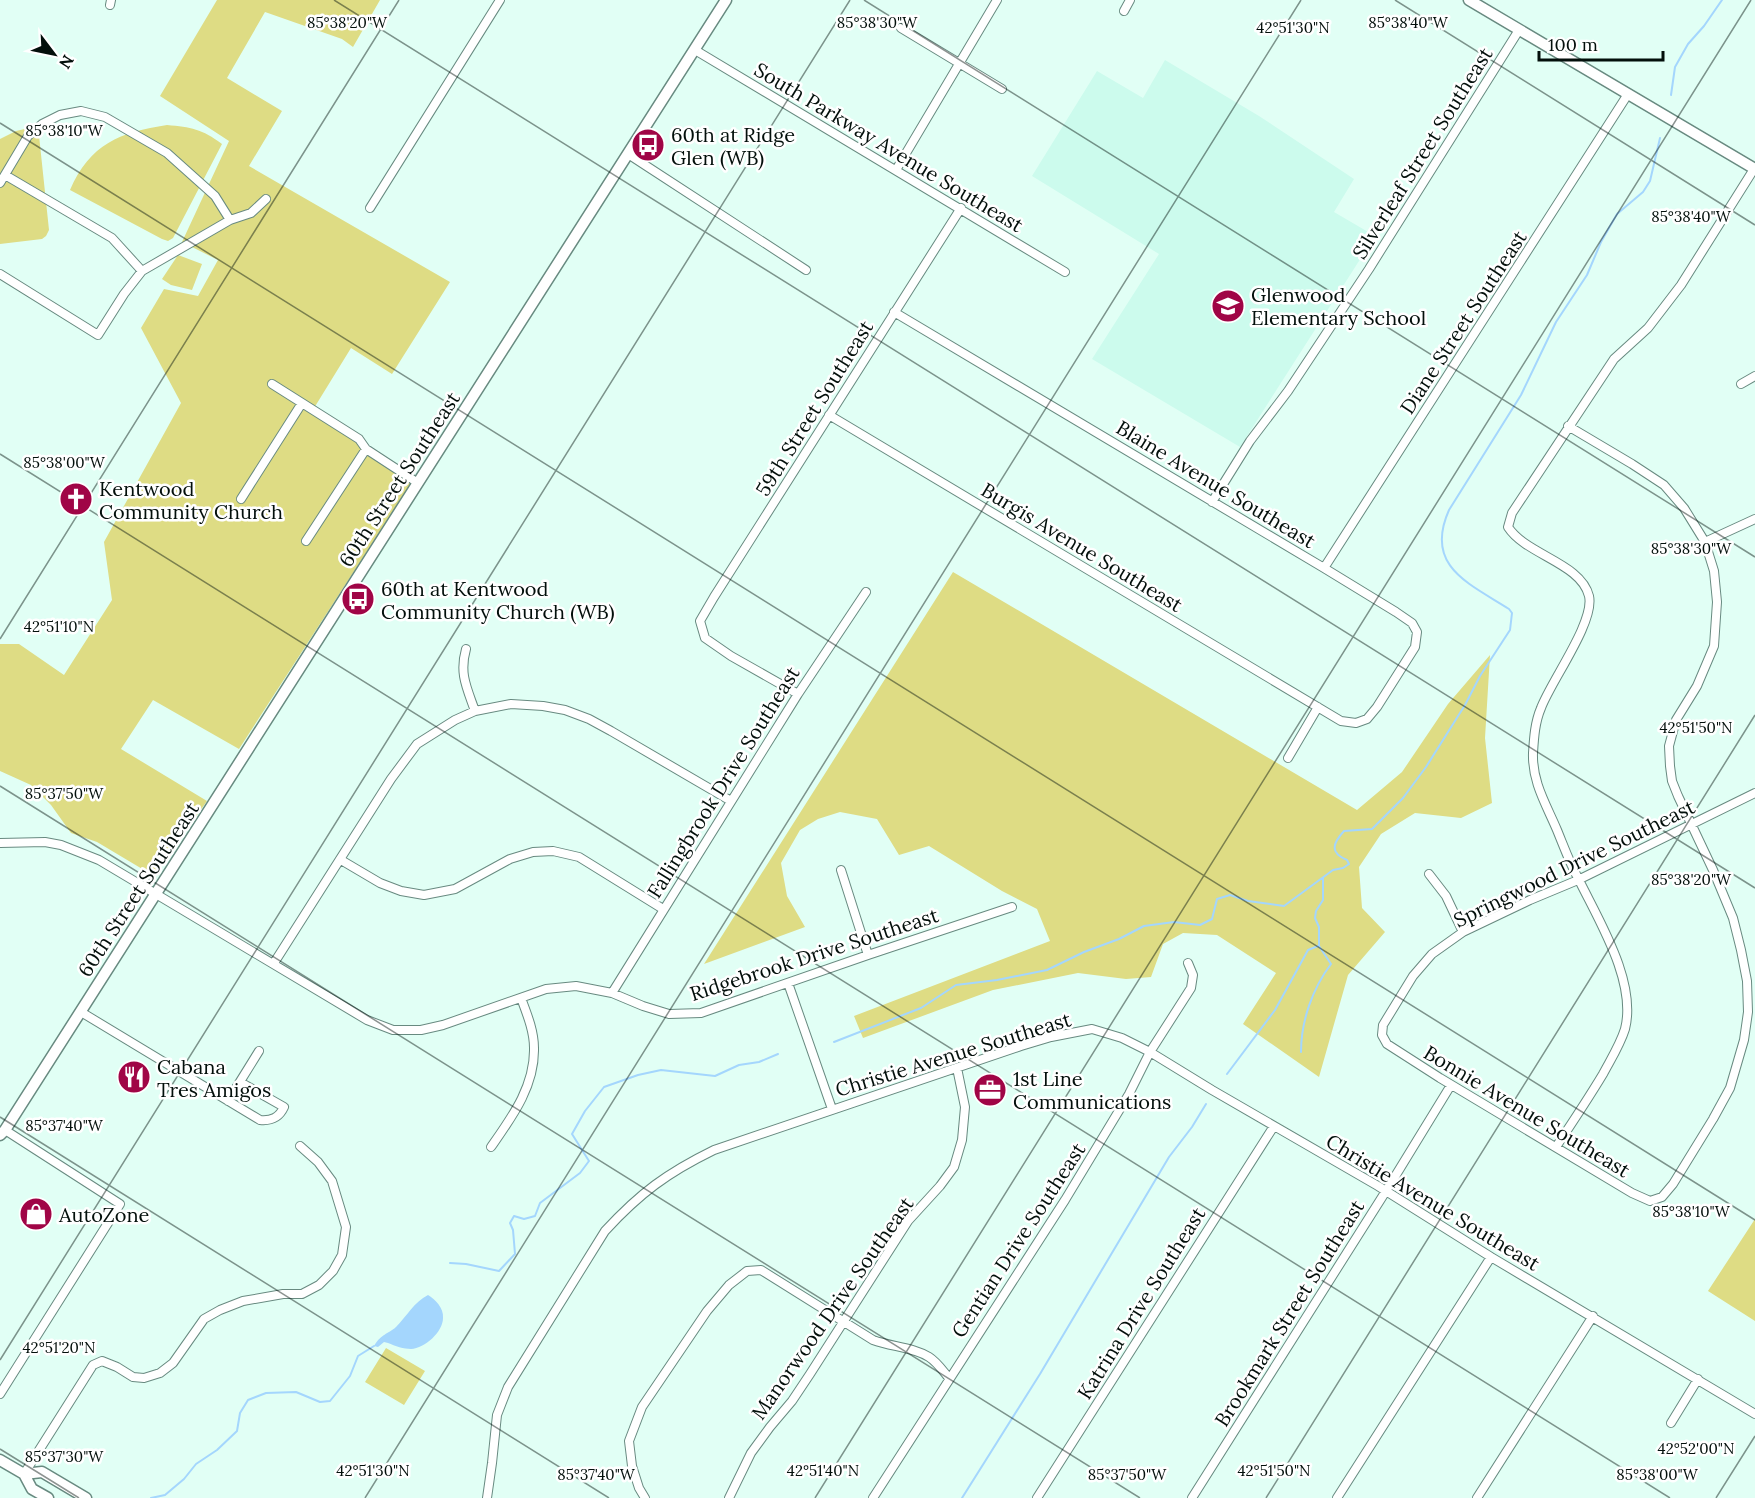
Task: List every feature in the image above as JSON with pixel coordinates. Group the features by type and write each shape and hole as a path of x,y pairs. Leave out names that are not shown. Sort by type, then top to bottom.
{"main road":[{"name":"60th Street Southeast","path":"0,1147 3,1133 726,0"},
{"path":"1469,0 1755,169"},
{"path":"0,1460 24,1474 32,1489 48,1498"},
{"path":"24,1474 42,1472 83,1496"},
{"path":"64,1498 71,1494 83,1496"}],"street":[{"path":"370,208 500,0"},
{"path":"896,170 998,0"},
{"path":"1124,10 1130,0"},
{"path":"901,28 1002,88"},
{"name":"Silverleaf Street Southeast","path":"1212,502 1250,441 1288,391 1369,269 1519,30"},
{"name":"South Parkway Avenue Southeast","path":"694,50 1065,272"},
{"name":"Diane Street Southeast","path":"1324,568 1628,94"},
{"path":"141,271 112,238 2,179 28,136 42,124 60,115 81,111 105,117 167,153 215,196 230,220"},
{"path":"628,154 806,270"},
{"path":"1556,1146 1587,1101 1620,1044 1628,1009 1622,975 1536,784 1533,756 1536,723 1541,706 1583,626 1589,610 1589,596 1582,582 1514,537 1508,527 1512,513 1614,359 1648,328 1682,285 1755,169"},
{"path":"0,274 98,335 141,271 230,220 251,213 266,199"},
{"name":"59th Street Southeast","path":"798,694 731,656 705,638 700,621 961,208"},
{"name":"Blaine Avenue Southeast","path":"894,312 1324,568 1412,623 1417,632 1415,648 1367,718 1356,723 1341,721 1318,707"},
{"path":"1741,384 1755,376"},
{"path":"272,384 359,439 366,449 418,483"},
{"path":"242,499 302,403"},
{"name":"Burgis Avenue Southeast","path":"829,415 1318,707"},
{"path":"1568,426 1664,485 1684,508 1705,542 1714,572 1717,602 1714,646 1696,686 1676,720 1669,746 1670,766 1672,781 1733,918 1751,980"},
{"path":"306,541 366,449"},
{"path":"1705,542 1755,519"},
{"name":"Fallingbrook Drive Southeast","path":"612,993 798,694 866,592"},
{"path":"466,649 462,666 475,711"},
{"path":"274,963 391,779 417,744 455,720 475,711 511,704 565,710 611,730 732,801"},
{"path":"1288,758 1318,707"},
{"name":"Springwood Drive Southeast","path":"1382,1035 1383,1025 1413,976 1432,954 1462,932 1578,880 1755,793"},
{"name":"Ridgebrook Drive Southeast","path":"0,843 45,842 61,845 99,860 367,1020 393,1030 421,1030 443,1026 546,989 576,986 612,993 669,1014 701,1012 1012,907"},
{"path":"341,860 380,883 401,891 424,895 455,889 510,859 533,852 553,851 579,857 663,909"},
{"path":"841,870 868,954"},
{"path":"1430,874 1446,896 1462,932"},
{"name":"Gentian Drive Southeast","path":"873,1498 1065,1200 1129,1094 1150,1052 1191,988 1193,975 1188,963"},
{"name":"Bonnie Avenue Southeast","path":"1382,1035 1387,1044 1395,1050 1451,1085 1632,1193 1650,1201 1662,1197 1673,1184 1730,1088 1744,1040 1751,980"},
{"path":"788,983 832,1109"},
{"path":"491,1147 515,1114 531,1077 534,1047 529,1019 521,998"},
{"path":"81,1012 260,1120 267,1121 276,1118 284,1107 240,1082"},
{"name":"Christie Avenue Southeast","path":"487,1498 497,1415 508,1387 605,1231 651,1186 687,1163 714,1150 1052,1037 1092,1029 1122,1038 1150,1052 1386,1191 1491,1257 1755,1414"},
{"path":"228,1101 259,1051"},
{"name":"Manorwood Drive Southeast","path":"729,1498 751,1453 792,1401 908,1221 954,1167 962,1140 965,1107 957,1068"},
{"name":"Brookmark Street Southeast","path":"1192,1498 1451,1085"},
{"name":"Katrina Drive Southeast","path":"1037,1498 1274,1126"},
{"path":"0,1394 120,1204 3,1133"},
{"path":"24,1474 93,1365 102,1361 133,1377 144,1378 160,1373 173,1363 204,1319 243,1301 283,1294 302,1294 319,1285 333,1271 342,1255 346,1227 332,1181 318,1162 300,1146"},
{"path":"1337,1498 1491,1257"},
{"path":"645,1498 632,1466 628,1441 642,1407 707,1311 729,1285 747,1271 761,1270 873,1340 909,1349 931,1358 950,1378"},
{"path":"1477,1498 1593,1316"},
{"path":"1671,1424 1698,1379"}],"shaded area":[{"path":"217,0 380,0 353,47 342,39 265,12 227,78 282,111 249,166 450,282 392,374 351,348 311,413 415,477 239,749 153,700 121,749 207,801 154,876 97,842 71,833 51,805 31,785 0,771 0,644 19,644 64,675 112,600 104,542 181,403 141,328 164,289 198,296 218,260 182,242 229,141 160,96"},
{"name":"Glenwood Elementary School","path":"1165,60 1259,116 1354,179 1334,212 1375,236 1240,447 1092,359 1159,254 1032,176 1097,71 1143,98"},
{"path":"167,125 196,130 222,144 173,238 168,241 162,239 70,190 87,161 108,143 135,132"},
{"path":"38,126 49,230 42,239 0,244 0,139 16,131"},
{"path":"178,255 202,264 192,290 171,285 162,279"},
{"path":"953,572 1357,810 1402,772 1448,704 1490,655 1485,738 1492,803 1461,818 1415,813 1381,834 1359,867 1362,908 1385,932 1348,975 1319,1077 1243,1024 1276,973 1217,935 1183,933 1163,944 1151,977 1126,979 1078,973 993,990 863,1038 854,1016 1050,941 1037,909 1002,891 929,846 899,855 877,819 840,812 818,819 800,830 781,863 787,896 805,927 704,964"},
{"path":"1755,1219 1755,1321 1708,1291"},
{"path":"386,1348 425,1371 404,1405 365,1382"}],"water":[{"path":"428,1295 438,1304 443,1314 437,1334 422,1346 411,1349 384,1342 378,1347 374,1346 382,1336 396,1327 419,1301"}],"waterway":[{"path":"1671,95 1675,67 1688,44 1722,0"},
{"path":"834,1042 921,1008 956,985 1047,970 1144,926 1174,922 1200,925 1212,919 1217,899 1230,895 1248,901 1284,906 1333,870 1349,864 1335,851 1337,840 1344,831 1372,829 1403,798 1426,767 1510,630 1512,613 1509,609 1465,581 1446,559 1442,545 1443,529 1449,510 1521,395 1556,322 1587,275 1601,242 1617,214 1643,192 1650,181 1660,138"},
{"path":"1301,1052 1303,1029 1309,1006 1318,984 1331,964 1319,946 1319,927 1315,918 1316,911 1323,900 1323,878"},
{"path":"1227,1074 1275,1010 1308,950 1318,946"},
{"path":"450,1263 499,1271 515,1254 513,1230 510,1223 514,1216 524,1219 535,1216 540,1203 580,1173 589,1161 572,1134 585,1111 604,1087 661,1070 715,1076 739,1065 759,1062 778,1054"},
{"path":"962,1498 1040,1374 1169,1157 1206,1104"},
{"path":"151,1498 165,1495 184,1479 196,1464 217,1450 237,1431 240,1413 248,1400 266,1393 296,1392 320,1402 330,1401 350,1376 358,1356 374,1346"}],"place":[{"name":"60th at Ridge Glen (WB)","path":"648,145"},
{"name":"Glenwood Elementary School","path":"1228,306"},
{"name":"Kentwood Community Church","path":"76,499"},
{"name":"60th at Kentwood Community Church (WB)","path":"358,599"},
{"name":"Cabana Tres Amigos","path":"134,1077"},
{"name":"1st Line Communications","path":"990,1090"},
{"name":"AutoZone","path":"36,1214"}]}
